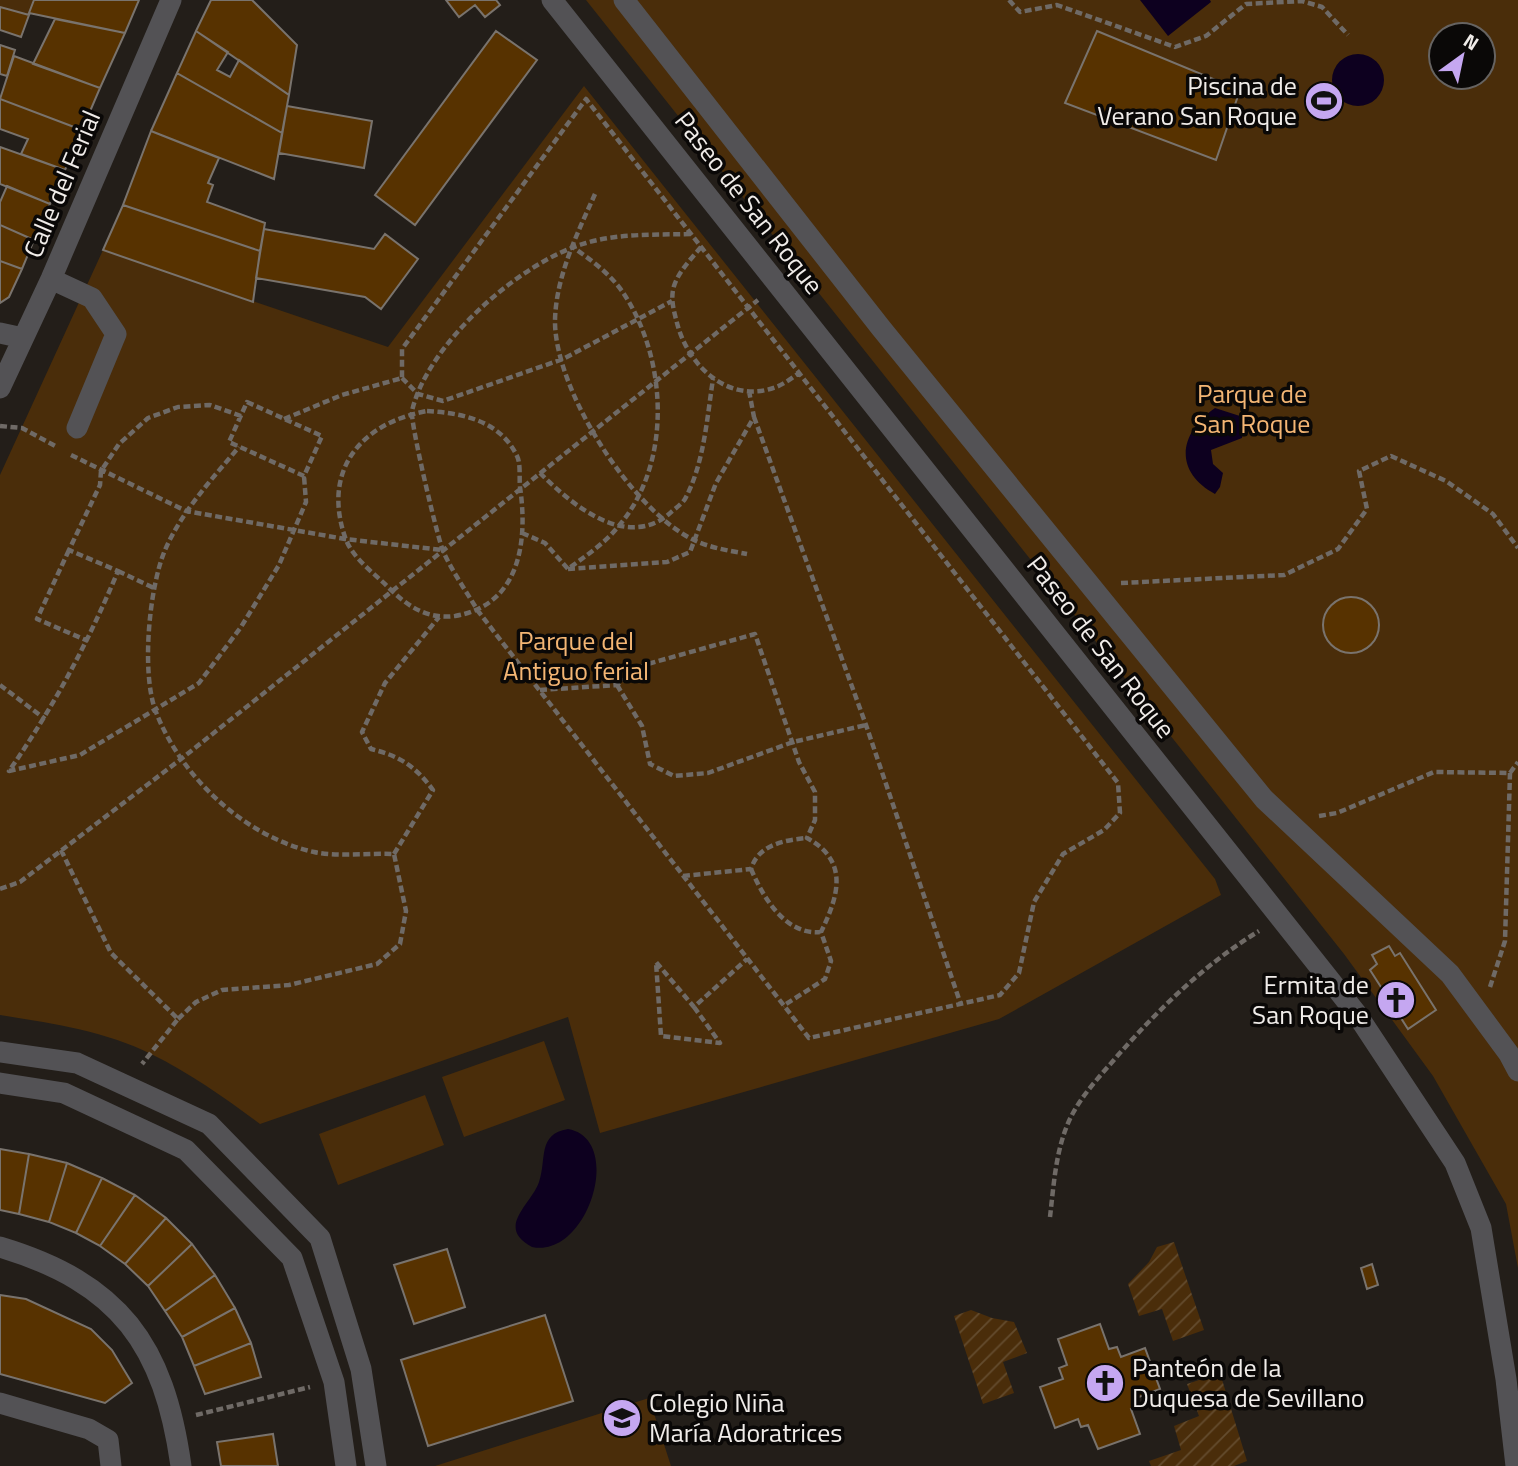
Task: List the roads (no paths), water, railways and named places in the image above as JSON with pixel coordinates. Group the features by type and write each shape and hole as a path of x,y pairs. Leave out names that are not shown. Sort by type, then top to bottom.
{"street":[{"name":"Calle del Ferial","path":"0,388 51,279 170,0"},
{"name":"Paseo de San Roque","path":"552,0 1356,1013 1455,1163 1481,1228 1512,1379 1516,1466"},
{"path":"624,0 865,308 1264,799 1450,974 1518,1071"},
{"path":"51,279 92,298 116,334 77,428"},
{"path":"0,333 23,338"},
{"path":"0,1052 77,1063 209,1124 320,1238 361,1369 376,1466"},
{"path":"0,1083 64,1093 186,1150 292,1258 334,1382 345,1466"},
{"path":"0,1247 75,1276 109,1300 149,1349 175,1420 181,1466"},
{"path":"0,1403 89,1429 108,1440 111,1466"}],"place":[{"name":"Piscina de Verano San Roque","path":"1324,101"},
{"name":"Ermita de San Roque","path":"1396,1000"},
{"name":"Panteón de la Duquesa de Sevillano","path":"1105,1383"},
{"name":"Colegio Niña María Adoratrices","path":"622,1418"}],"park label":[{"name":"Parque de San Roque","path":"1252,409"},
{"name":"Parque del Antiguo ferial","path":"576,656"}]}
